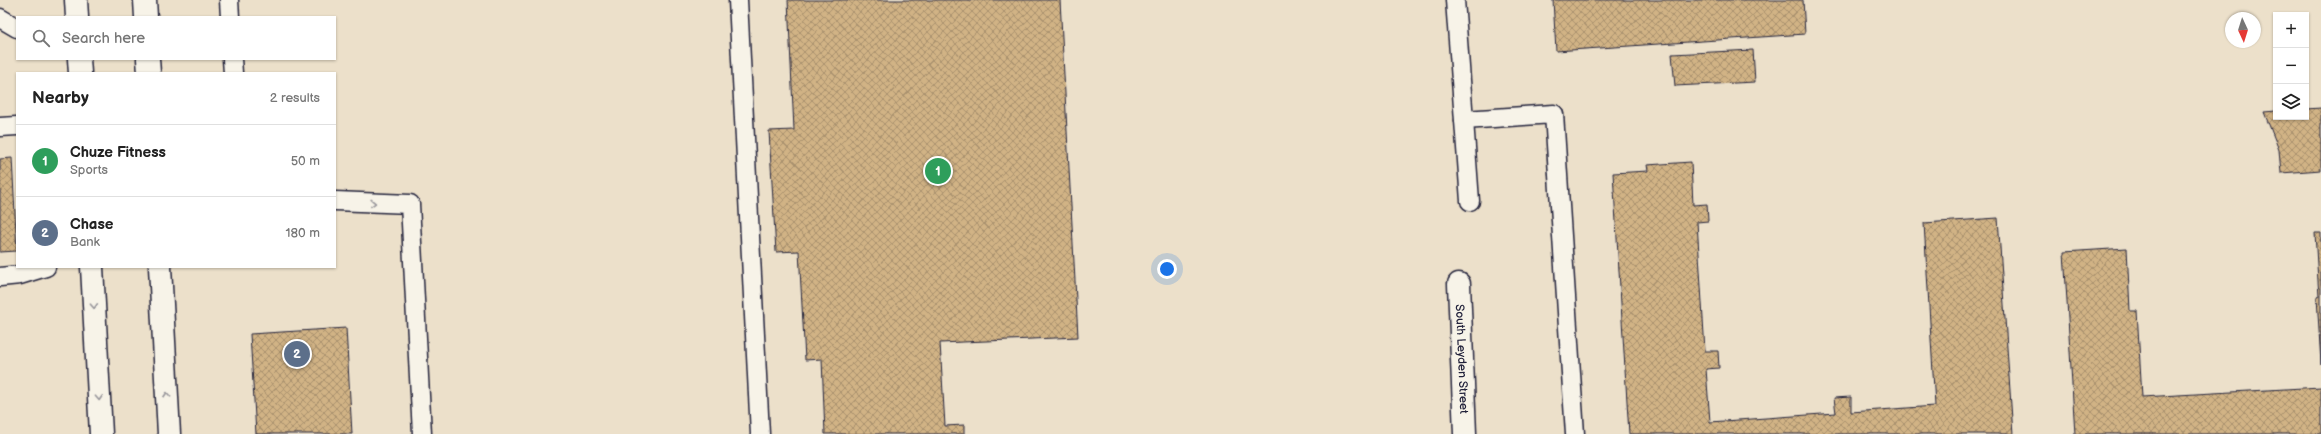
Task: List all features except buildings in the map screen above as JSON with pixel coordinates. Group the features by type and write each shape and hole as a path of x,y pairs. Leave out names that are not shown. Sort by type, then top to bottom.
{"main road":[{"path":"76,0 77,16"},
{"path":"144,0 146,16"},
{"path":"79,60 80,72"},
{"path":"148,60 149,72"},
{"path":"92,268 101,434"},
{"path":"160,268 169,434"},
{"name":"South Leyden Street","path":"1459,284 1465,434"}],"lane":[{"path":"229,0 230,16"},
{"path":"738,0 760,434"},
{"path":"1455,0 1470,201"},
{"path":"0,18 16,27"},
{"path":"232,60 233,72"},
{"path":"1464,120 1554,114 1575,434"},
{"path":"0,127 16,126"},
{"path":"336,201 410,204 422,434"},
{"path":"0,277 20,275 43,268"}],"place":[{"name":"Chuze Fitness","path":"938,171"},
{"name":"Chase","path":"297,354"}]}
